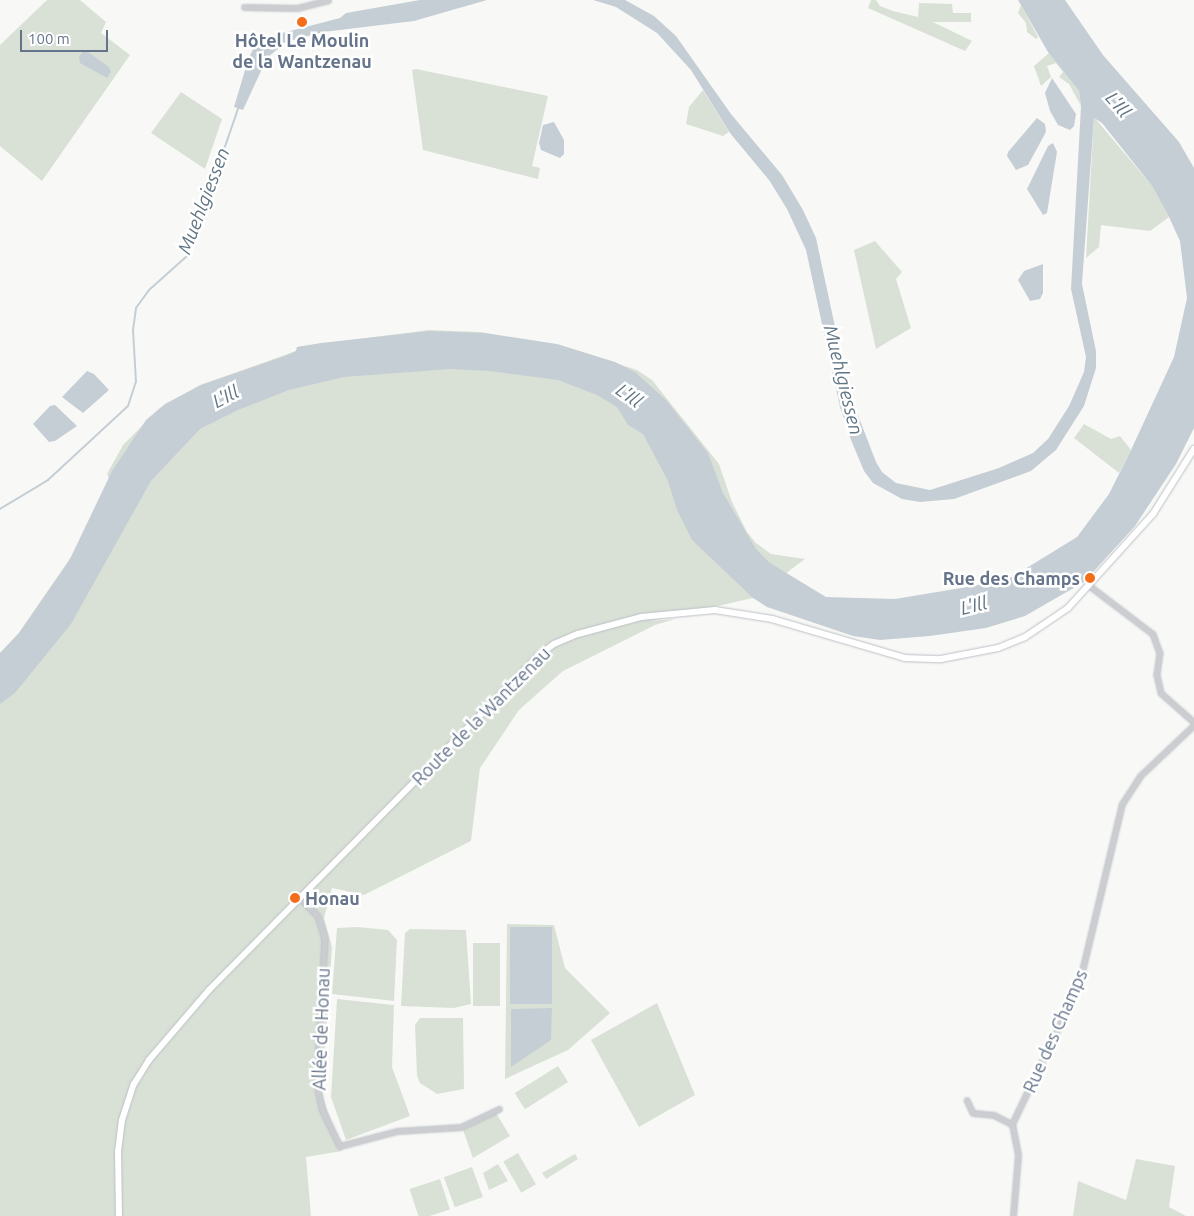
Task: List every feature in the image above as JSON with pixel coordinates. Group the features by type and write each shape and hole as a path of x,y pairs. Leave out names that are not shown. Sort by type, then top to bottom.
{"main road":[{"name":"Route de la Wantzenau","path":"119,1216 118,1152 122,1120 134,1084 149,1060 209,990 301,899 538,656 566,638 641,617 715,610 772,619 905,658 941,659 990,650 1025,637 1053,622 1090,586 1153,514 1194,449"}],"street":[{"path":"244,7 297,8 328,0"},
{"name":"Rue des Champs","path":"1012,1124 1079,984 1122,804 1129,790 1194,724 1161,693 1157,675 1160,653 1153,634 1090,586"},
{"name":"Allée de Honau","path":"301,899 318,916 325,939 317,1083 322,1109 340,1146 397,1131 461,1127 499,1109"},
{"path":"967,1100 973,1113 994,1115 1012,1124 1018,1155 1013,1216"}],"shaded area":[{"path":"47,0 80,0 106,22 101,33 130,55 42,181 0,146 0,45"},
{"path":"871,0 876,0 880,6 893,11 918,17 919,3 952,4 953,13 971,13 971,22 933,22 972,41 965,51 868,8"},
{"path":"1021,5 1038,37 1036,39 1027,32 1026,23 1018,13"},
{"path":"1049,53 1079,91 1081,106 1069,84 1059,77 1063,72 1056,63 1047,66 1051,77 1041,86 1034,66"},
{"path":"416,69 548,96 532,166 540,168 538,179 423,150 412,70"},
{"path":"703,90 729,132 723,136 686,124 689,107"},
{"path":"181,92 222,119 205,169 151,133"},
{"path":"1094,117 1152,186 1169,217 1150,231 1101,225 1099,247 1086,258"},
{"path":"875,241 902,272 896,279 911,328 876,349 854,250"},
{"path":"429,330 480,332 563,346 637,370 652,380 719,464 732,502 747,532 756,543 771,554 805,559 753,598 651,621 675,619 655,625 563,671 519,710 480,768 471,841 364,895 332,888 324,918 332,947 322,1095 342,1151 306,1157 311,1216 0,1216 0,653 18,634 77,548 110,481 107,474 123,445 160,408 200,385 296,351 297,347"},
{"path":"1084,424 1111,439 1120,436 1131,450 1119,473 1074,438"},
{"path":"507,924 554,925 565,968 610,1013 568,1050 505,1079"},
{"path":"358,927 388,930 397,940 394,1001 332,994 337,928"},
{"path":"410,929 466,930 471,1004 454,1008 401,1006 405,933"},
{"path":"473,943 500,943 500,1006 473,1006"},
{"path":"337,999 394,1005 392,1067 410,1116 346,1140 331,1097"},
{"path":"657,1003 695,1095 639,1127 591,1040"},
{"path":"420,1018 463,1018 464,1089 437,1094 420,1083 417,1076 415,1025"},
{"path":"558,1066 568,1082 525,1109 515,1093"},
{"path":"496,1113 510,1136 473,1158 463,1130"},
{"path":"518,1153 536,1184 521,1193 503,1162"},
{"path":"575,1154 578,1159 546,1179 542,1173"},
{"path":"1136,1159 1175,1166 1169,1207 1186,1216 1073,1216 1078,1181 1126,1200"},
{"path":"498,1164 508,1181 489,1190 483,1173"},
{"path":"472,1167 483,1197 455,1207 444,1177"},
{"path":"440,1179 450,1209 430,1216 418,1216 410,1189"}],"water":[{"path":"420,0 487,0 414,21 323,32 286,42 267,58 243,110 234,107 248,60 255,45 263,38 340,18 346,13"},
{"name":"L'Ill","path":"593,0 625,0 654,16 676,36 731,114 782,175 803,210 816,238 849,392 876,462 882,472 896,483 930,490 999,468 1033,453 1048,439 1069,406 1084,372 1086,357 1071,289 1081,106 1079,91 1048,52 1018,0 1065,0 1103,55 1179,142 1194,168 1194,428 1176,464 1135,526 1084,582 1025,616 986,628 930,636 880,640 853,636 767,607 753,598 692,540 677,510 668,481 643,434 628,425 617,407 597,395 558,380 490,371 450,369 344,377 289,390 238,410 200,429 151,481 71,624 15,693 0,704 0,653 19,633 69,561 112,471 146,420 165,404 201,385 285,356 296,351 297,347 321,343 429,331 484,333 557,344 615,362 635,372 666,400 708,453 723,493 756,549 770,563 826,597 895,599 973,586 1012,577 1077,537 1109,494 1174,357 1187,298 1180,241 1169,217 1152,186 1102,123 1094,118 1082,284 1096,351 1096,368 1084,406 1056,450 1031,471 954,499 920,502 902,499 873,483 864,471 851,440 840,407 806,250 787,209 769,180 730,133 691,70 657,33 616,7"},
{"path":"85,50 109,67 111,72 107,78 80,63 79,56"},
{"path":"1052,78 1076,114 1074,126 1070,130 1058,125 1050,111 1045,93"},
{"path":"1037,118 1045,124 1046,132 1028,165 1016,170 1007,156 1008,152"},
{"path":"554,122 564,140 564,154 560,158 541,150 539,143 543,125"},
{"path":"1053,143 1057,152 1047,213 1043,215 1027,189 1048,146"},
{"path":"1043,264 1043,293 1040,299 1030,301 1018,280 1024,271"},
{"path":"87,371 94,374 109,390 83,413 62,397"},
{"path":"55,405 77,426 55,441 49,442 33,424 50,406"},
{"path":"510,927 552,927 552,1004 510,1004"},
{"path":"552,1008 551,1040 511,1067 511,1009"}],"waterway":[{"name":"Muehlgiessen","path":"0,509 48,480 128,406 136,382 133,330 136,308 149,290 187,256 205,189 219,164 239,106"}],"place":[{"name":"Hôtel Le Moulin de la Wantzenau","path":"302,22"},
{"name":"Rue des Champs","path":"1090,578"},
{"name":"Honau","path":"295,898"}]}
